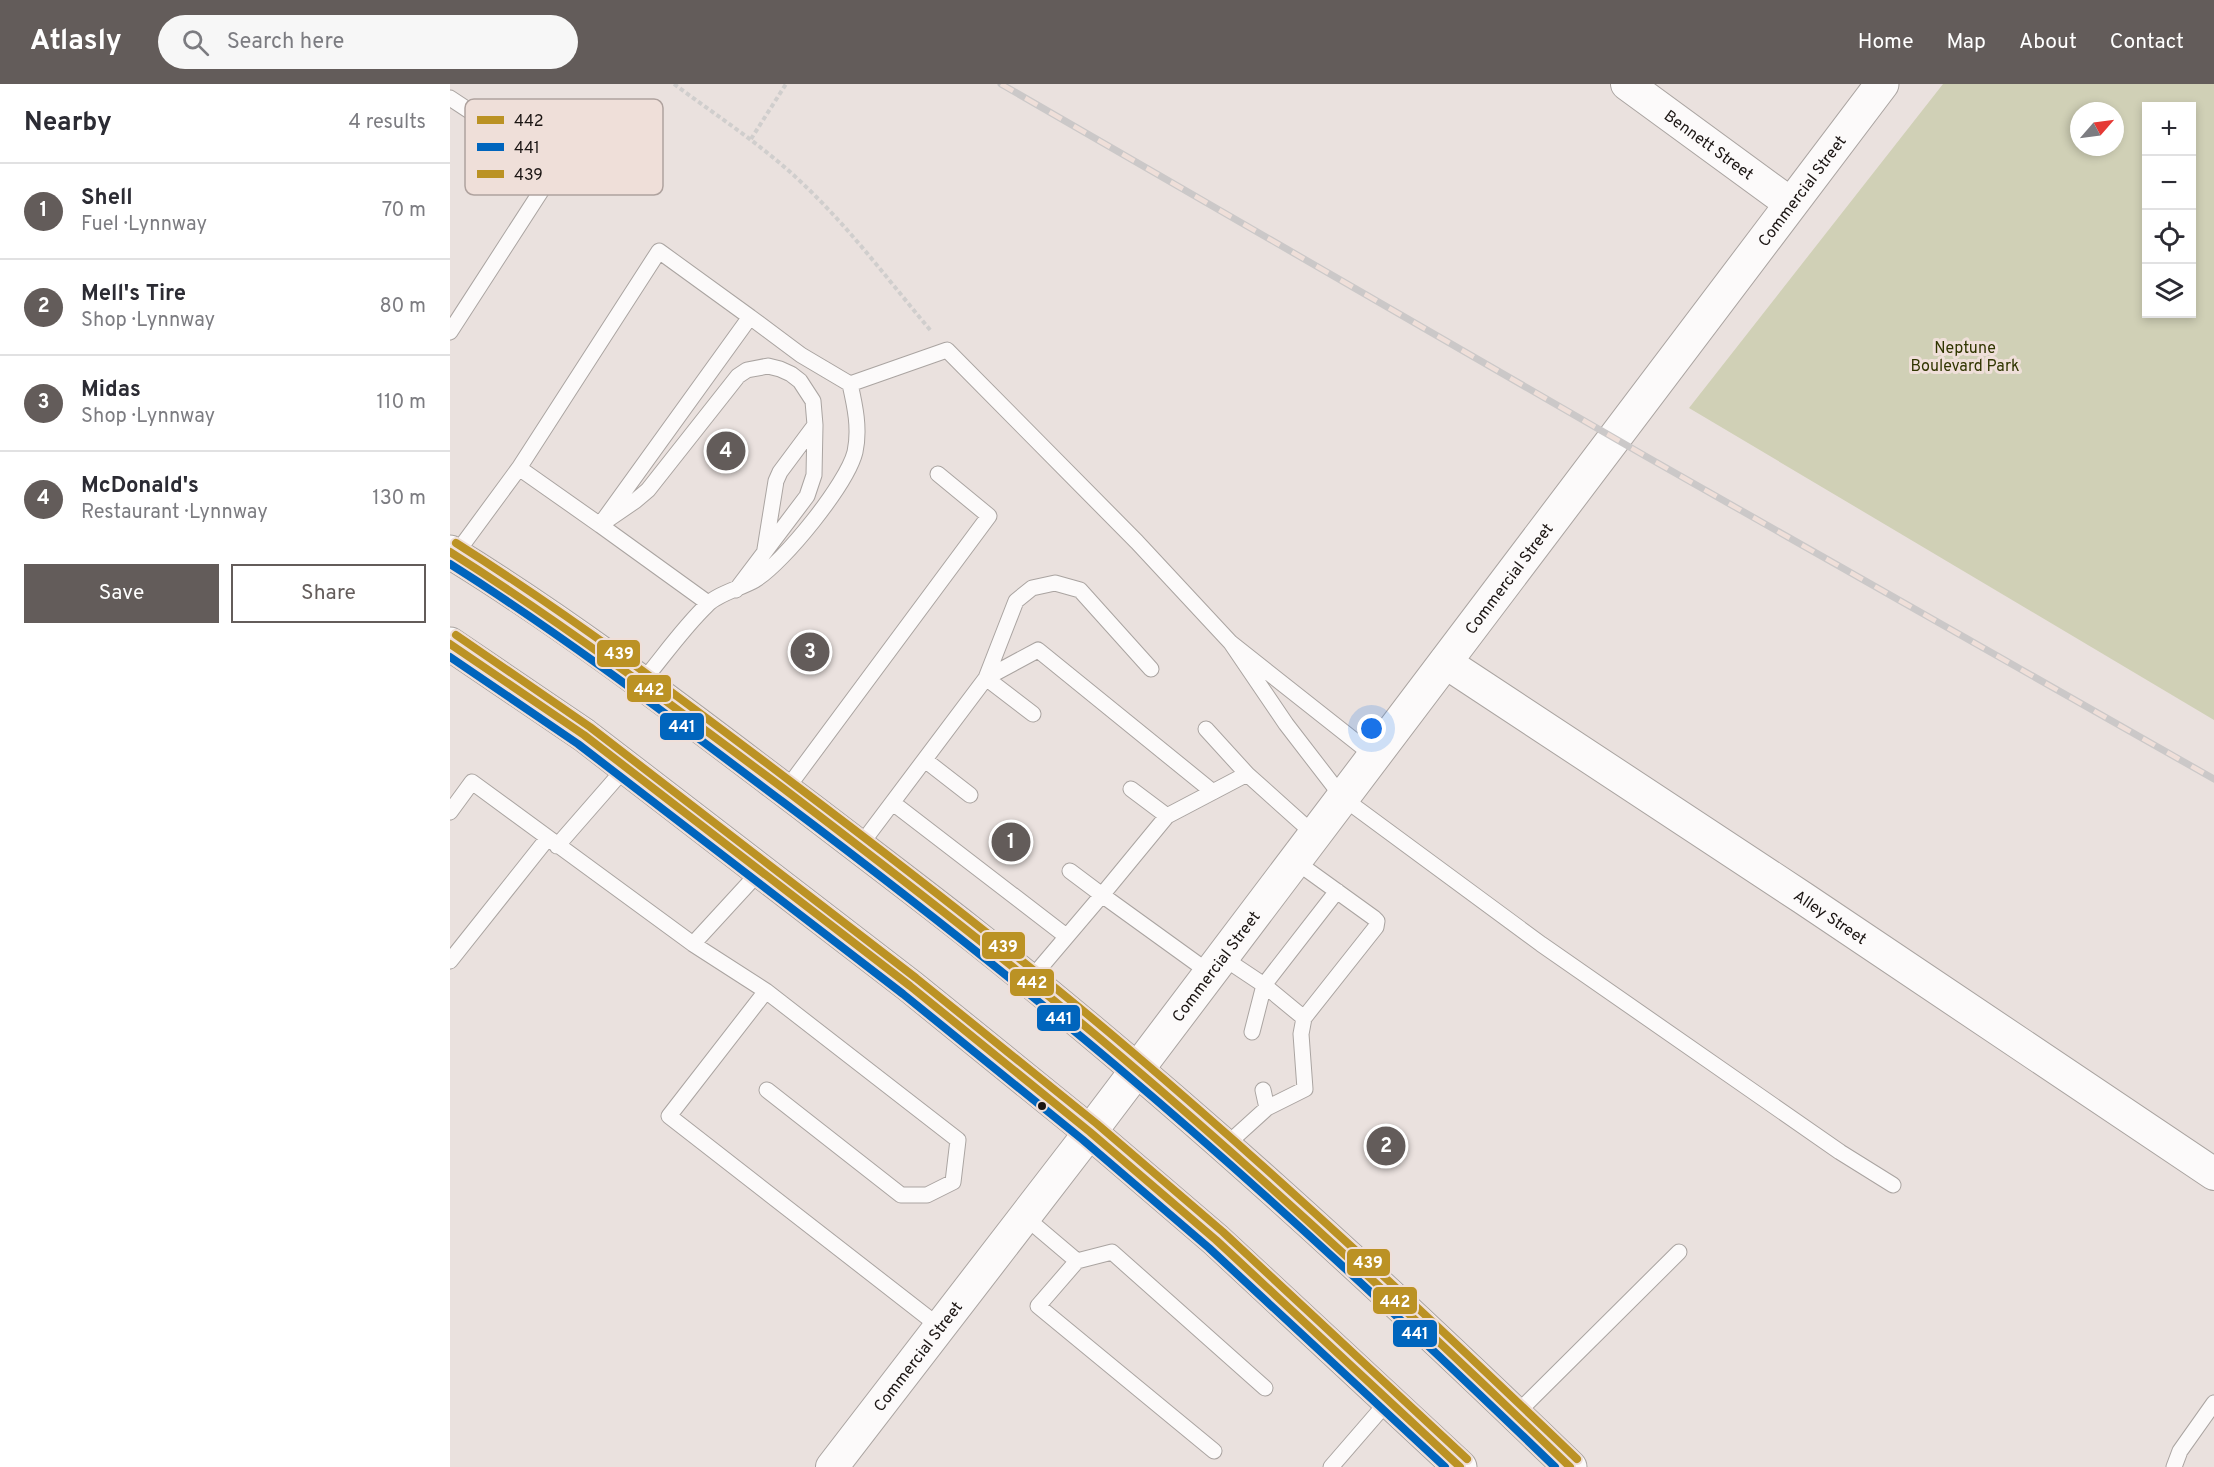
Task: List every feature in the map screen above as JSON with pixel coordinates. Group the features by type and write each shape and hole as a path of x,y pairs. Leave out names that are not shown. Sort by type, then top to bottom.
{"main road":[{"name":"Commercial Street","path":"1090,1132 1882,84"},
{"path":"453,553 562,625 642,682 859,847 1029,981 1137,1071 1372,1278 1570,1467"},
{"path":"450,644 551,712 626,767 910,986 1090,1132 1216,1240 1460,1467"}],"street":[{"name":"Bennett Street","path":"1627,84 1791,204"},
{"name":"Alley Street","path":"1445,663 1783,885 2214,1174"},
{"name":"Commercial Street","path":"832,1467 1090,1132"}],"lane":[{"path":"450,98 465,108"},
{"path":"450,332 539,195"},
{"path":"453,553 519,468 659,251 801,355 850,384 857,421 857,438 850,467 840,484 780,560 755,580 708,603 642,682"},
{"path":"600,525 750,317"},
{"path":"850,384 947,350 1131,536 1231,643 1374,756"},
{"path":"600,525 648,490 730,383 747,370 768,366 780,369 800,381 813,401 814,475 807,496 736,590"},
{"path":"764,552 776,481 780,472 815,425"},
{"path":"519,468 708,603"},
{"path":"785,791 989,516 938,474"},
{"path":"859,847 986,678 1016,601 1032,588 1055,583 1080,590 1151,669"},
{"path":"1231,643 1286,724 1343,798 1541,944 1839,1152 1893,1185"},
{"path":"986,678 1038,650 1213,792"},
{"path":"986,678 1033,714"},
{"path":"1206,729 1247,774 1315,835"},
{"path":"926,760 970,795"},
{"path":"450,961 552,843 626,767"},
{"path":"1029,981 1167,816 1247,774"},
{"path":"450,812 472,782 552,843 693,944 766,991 958,1140 953,1182 927,1195 901,1194 767,1090"},
{"path":"1131,789 1167,816"},
{"path":"893,803 1066,936"},
{"path":"1224,1147 1267,1108 1305,1089 1301,1034 1304,1018 1377,924 1374,918 1295,861"},
{"path":"693,944 760,870"},
{"path":"1070,871 1101,895 1216,965 1264,985 1304,1018"},
{"path":"1252,1032 1264,985 1337,891"},
{"path":"766,991 669,1116 940,1326"},
{"path":"1263,1090 1267,1108"},
{"path":"1025,1216 1077,1261"},
{"path":"1214,1451 1038,1306 1077,1261 1112,1252 1264,1388"},
{"path":"1516,1414 1679,1252"},
{"path":"1331,1467 1389,1400"},
{"path":"2174,1467 2180,1451 2214,1403"}],"path":[{"path":"674,84 751,139 794,175 829,210 947,350"},
{"path":"751,139 786,84"}],"green space":[{"name":"Neptune Boulevard Park","path":"1943,84 2214,84 2214,720 1689,408"}],"railway":[{"path":"1001,84 1647,457 2214,779"}],"transit line":[{"name":"439","path":"456,543 543,600 669,690 879,849 1048,982 1188,1100 1302,1201 1577,1459"},
{"name":"442","path":"450,552 579,639 705,730 873,857 1042,990 1295,1209 1570,1467"},
{"name":"441","path":"450,564 536,620 660,710 867,866 1033,997 1172,1113 1283,1212 1555,1467"},
{"name":"439","path":"456,635 590,727 916,978 1097,1124 1223,1232 1467,1459"},
{"name":"442","path":"450,644 584,735 910,986 1090,1132 1216,1240 1460,1467"},
{"name":"441","path":"450,657 578,744 903,994 1083,1140 1209,1248 1445,1467"}],"place":[{"name":"McDonald's","path":"726,451"},
{"name":"Midas","path":"810,652"},
{"name":"Shell","path":"1011,842"},
{"name":"Mell's Tire","path":"1386,1146"}]}
